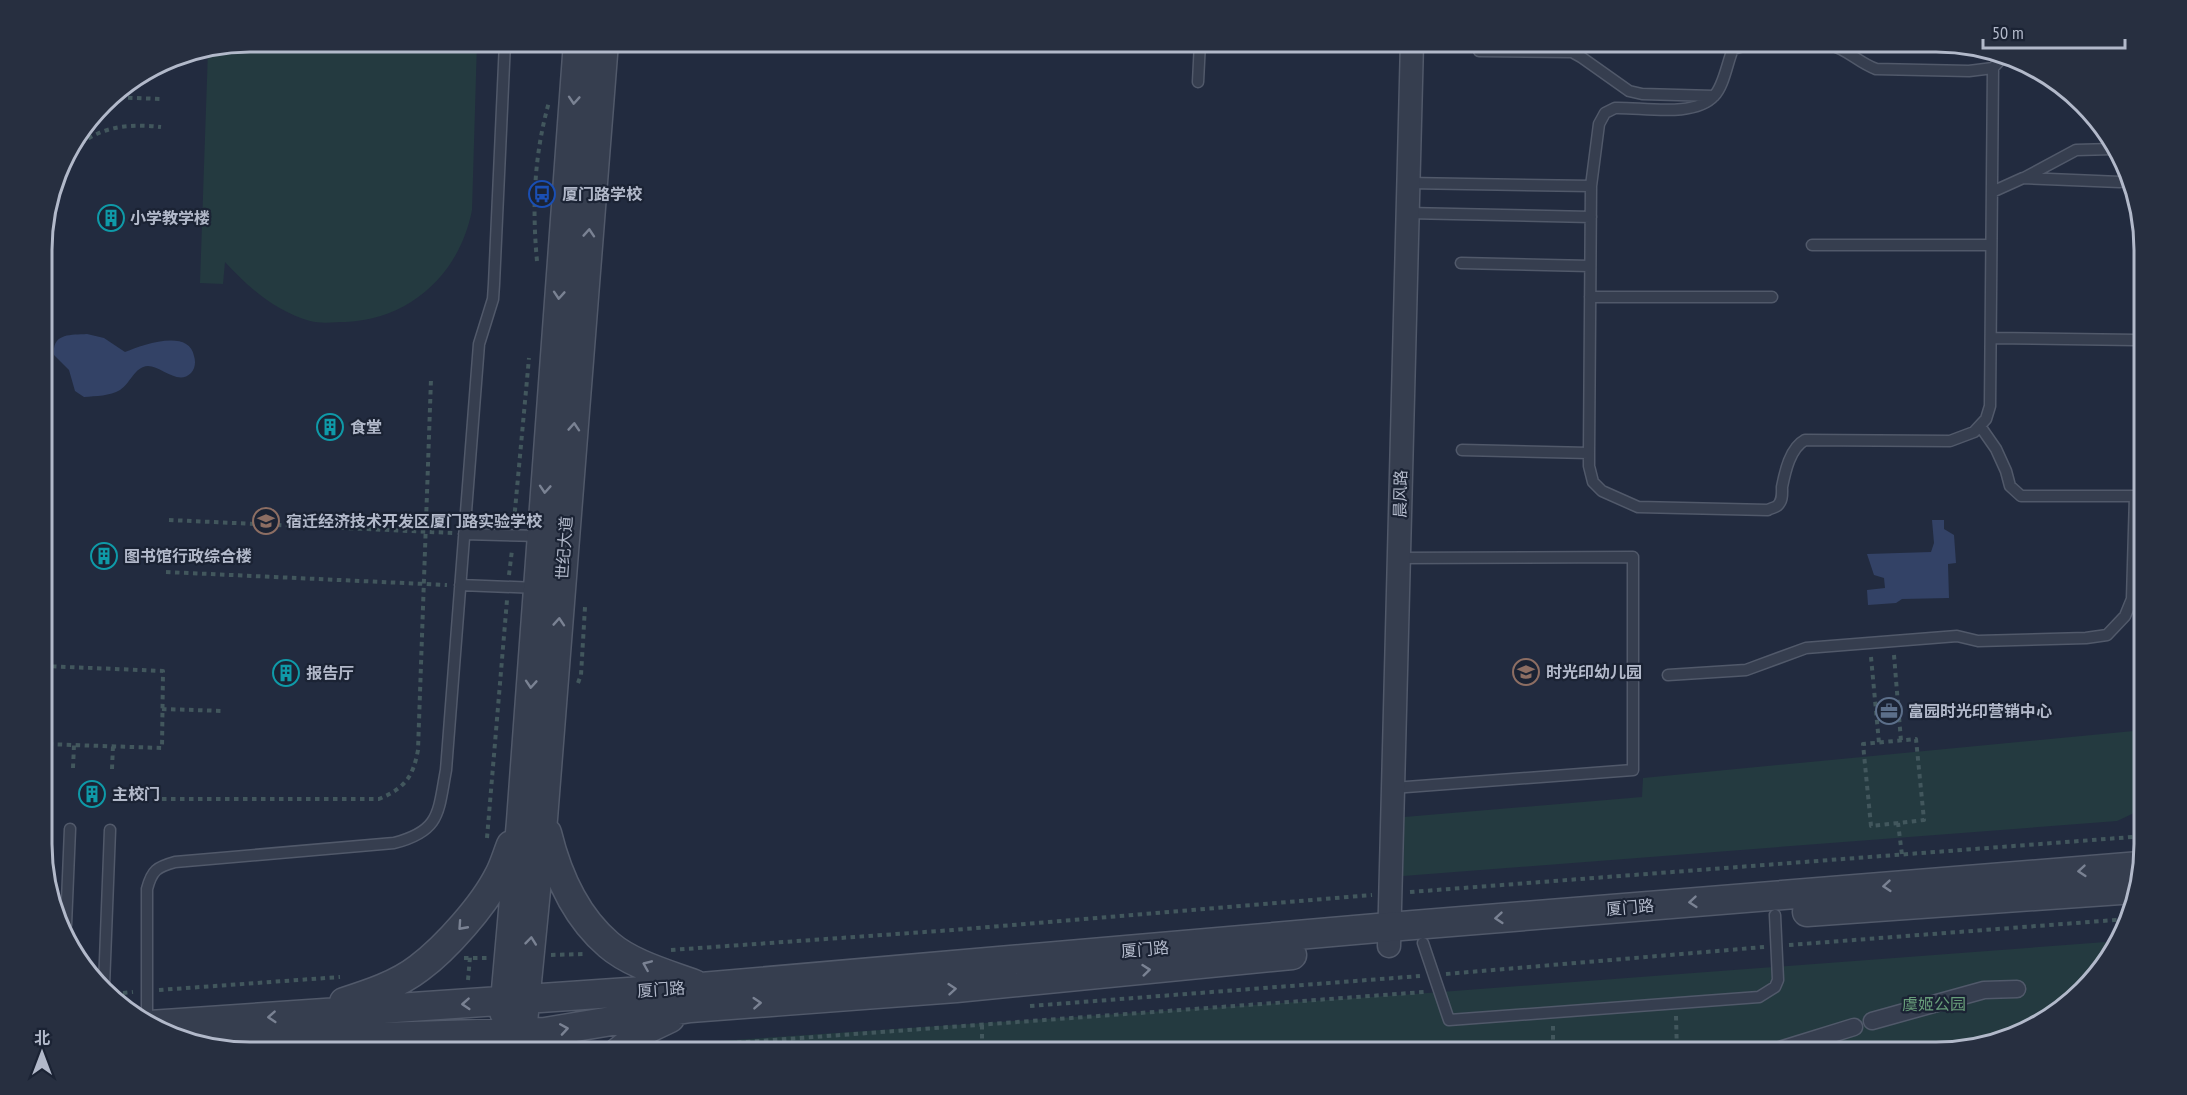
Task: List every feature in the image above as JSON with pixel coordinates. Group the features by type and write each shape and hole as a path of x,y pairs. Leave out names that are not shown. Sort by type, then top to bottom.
{"street":[{"name":"世纪大道","path":"511,1042 532,820 550,588 577,52"},
{"name":"世纪大道","path":"553,537 603,52"},
{"name":"晨风路","path":"1389,937 1412,52"},
{"path":"305,1015 375,992 417,969 428,960 468,920 499,876 532,820"},
{"path":"532,820 566,888 591,927 610,946 696,997 631,1042"},
{"name":"厦门路","path":"164,1022 515,1000 696,997 956,988 1389,937 2133,867"},
{"name":"厦门路","path":"1389,937 1423,943 2129,889"},
{"path":"1872,1021 1984,990 2017,989"},
{"name":"厦门路","path":"514,1042 545,1032 696,997"},
{"path":"1806,1042 1854,1027"},
{"path":"283,1040 295,1042"},
{"name":"厦门路","path":"249,1042 283,1040 435,1042"}],"lane":[{"path":"147,1013 147,890 151,876 160,866 175,862 394,843 413,838 433,823 441,798 446,770 479,344 494,292 505,52"},
{"path":"1198,82 1200,52"},
{"path":"1572,52 1629,91 1642,94 1714,96"},
{"path":"1732,52 1722,83 1714,96 1700,105 1687,109 1615,108 1605,113 1599,124 1591,186 1589,466 1593,482 1602,491 1638,507 1768,510 1777,507 1782,499 1790,459 1797,444 1805,440 1950,441 1974,432 1986,419 1990,406 1993,68"},
{"path":"1846,52 1867,66 1876,69 1969,71 1993,68 1998,62"},
{"path":"1992,192 2076,150 2106,149"},
{"path":"2024,178 2120,182"},
{"path":"1408,183 1591,186"},
{"path":"1407,213 1591,217"},
{"path":"1812,245 1992,245"},
{"path":"1461,263 1590,266"},
{"path":"1590,297 1772,297"},
{"path":"1991,338 2134,340"},
{"path":"1668,675 1746,670 1806,648 1957,636 1978,641 2086,638 2106,635 2125,616 2132,599 2134,496 2021,496 2010,486 1996,449 1980,426"},
{"path":"1462,450 1589,453"},
{"path":"464,534 553,537"},
{"path":"1392,788 1633,770 1633,557 1398,558"},
{"path":"460,585 550,588"},
{"path":"66,916 70,829"},
{"path":"104,977 110,830"},
{"path":"1423,943 1449,1020 1759,997 1775,987 1778,980 1775,915"}],"path":[{"path":"125,98 161,99"},
{"path":"86,140 128,125 161,127"},
{"path":"144,799 379,799 394,793 405,783 411,774 418,750 431,379"},
{"path":"169,520 464,534"},
{"path":"166,572 460,585"},
{"path":"1893,641 1901,741"},
{"path":"1870,643 1879,743"},
{"path":"52,666 163,670 162,748 52,744"},
{"path":"162,709 224,711"},
{"path":"1916,739 1924,820 1871,826 1863,744 1901,741 1916,739"},
{"path":"73,768 74,745"},
{"path":"112,769 113,746"},
{"path":"1898,823 1902,855"},
{"path":"670,950 2134,837"},
{"path":"1028,1007 2119,920"},
{"path":"428,960 588,954"},
{"path":"120,993 346,977"},
{"path":"747,1042 1439,991"},
{"path":"1676,1003 1677,1042"},
{"path":"1552,1012 1553,1042"},
{"path":"982,1025 982,1042"}],"green space":[{"path":"250,52 477,52 472,210 466,233 456,254 429,288 411,302 370,319 319,322 297,317 274,305 253,289 225,262 223,284 200,283 208,57"},
{"path":"2134,731 2134,812 2117,821 1403,876 1404,817 1642,797 1643,778"},
{"name":"虞姬公园","path":"2108,942 2085,975 2047,1009 2000,1032 1975,1039 1949,1042 703,1042 1401,995"}],"water":[{"path":"87,334 104,338 125,352 164,341 184,343 194,356 194,367 191,373 181,377 153,367 143,367 120,390 107,395 84,397 75,391 69,370 54,355 54,348 59,339 63,337"},
{"path":"1932,520 1944,520 1944,529 1954,535 1956,563 1948,564 1949,598 1902,599 1896,603 1868,605 1867,590 1885,588 1884,578 1874,575 1867,554 1931,552 1934,543"}],"place":[{"name":"厦门路学校","path":"542,194"},
{"name":"小学教学楼","path":"111,218"},
{"name":"食堂","path":"330,427"},
{"name":"宿迁经济技术开发区厦门路实验学校","path":"266,521"},
{"name":"图书馆行政综合楼","path":"104,556"},
{"name":"时光印幼儿园","path":"1526,672"},
{"name":"报告厅","path":"286,673"},
{"name":"富园时光印营销中心","path":"1889,711"},
{"name":"主校门","path":"92,794"}]}
